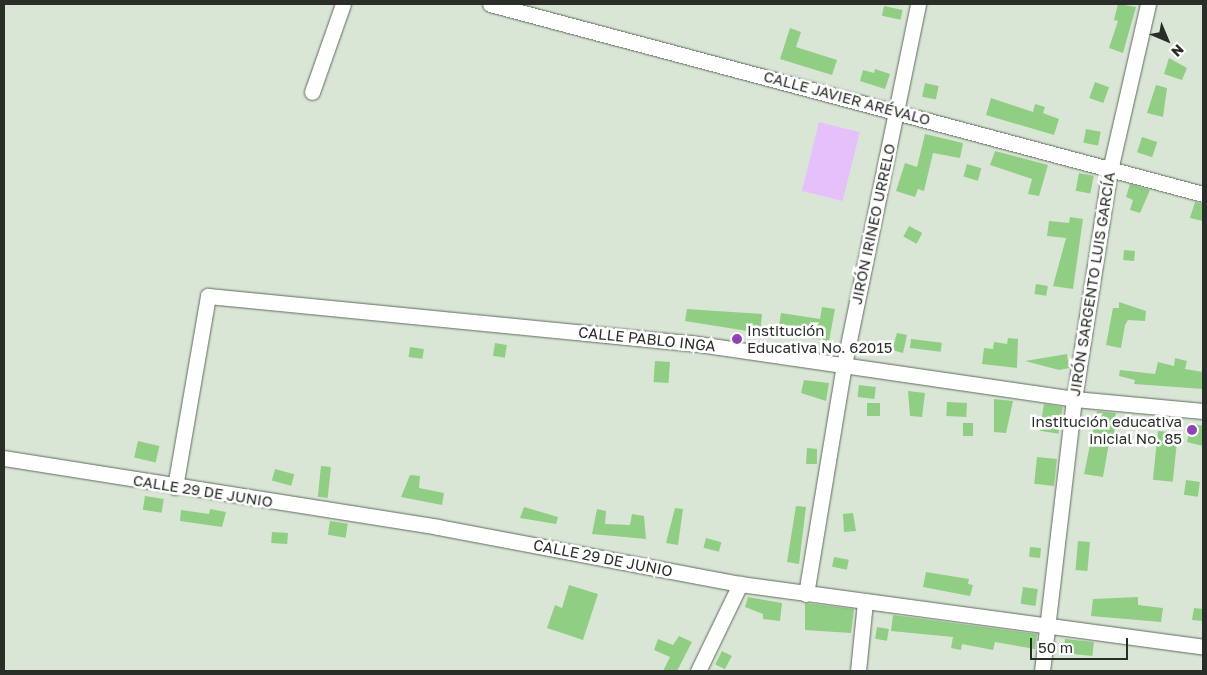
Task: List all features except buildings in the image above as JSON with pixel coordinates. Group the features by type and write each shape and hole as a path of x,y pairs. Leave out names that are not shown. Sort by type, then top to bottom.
{"street":[{"path":"312,92 342,4"},
{"name":"CALLE JAVIER ARÉVALO","path":"490,4 896,110 1203,194"},
{"name":"JIRÓN IRINEO URRELO","path":"806,594 844,365 918,4"},
{"name":"JIRÓN SARGENTO LUIS GARCÍA","path":"1042,671 1045,627 1074,399 1110,170 1148,4"},
{"name":"CALLE PABLO INGA","path":"175,486 208,296 691,343 1074,399 1203,412"},
{"name":"CALLE 29 DE JUNIO","path":"4,458 438,527 740,584 1203,647"},
{"path":"698,671 740,584"},
{"path":"858,671 865,602"}],"shaded area":[{"path":"819,122 860,132 843,201 802,191"}],"place":[{"name":"Institución Educativa No. 62015","path":"737,339"},
{"name":"Institución educativa inicial No. 85","path":"1192,430"}]}
